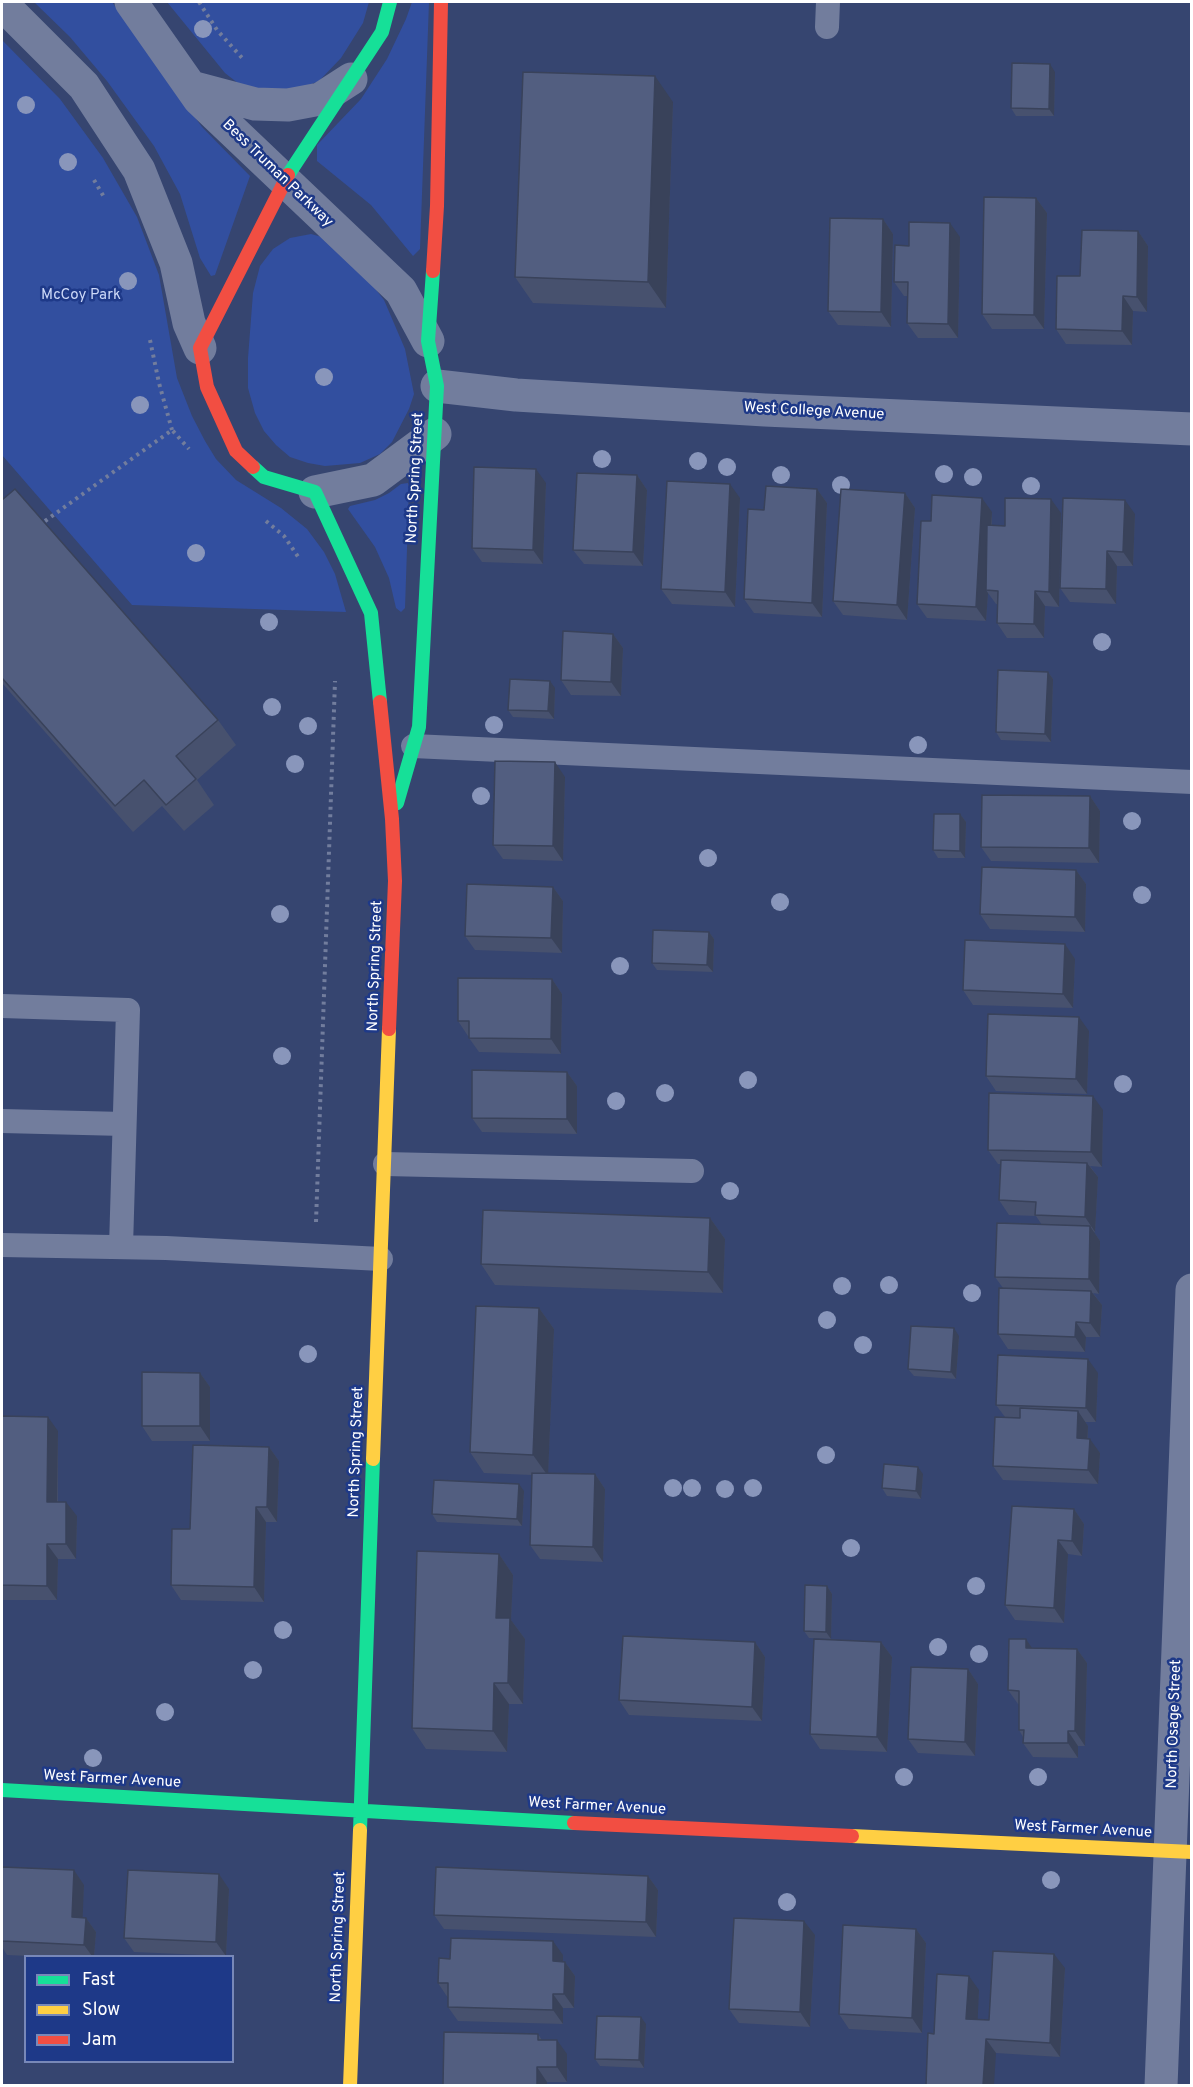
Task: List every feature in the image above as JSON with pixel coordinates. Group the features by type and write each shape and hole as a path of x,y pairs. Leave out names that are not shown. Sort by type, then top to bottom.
{"street":[{"name":"Bess Truman Parkway","path":"131,2 199,99 401,291 428,341"},
{"path":"200,348 284,181 382,32 390,2"},
{"path":"428,341 437,206 441,2"},
{"path":"2,7 13,15 84,86 139,170 176,263 189,323 200,348 207,387 236,451 264,477 315,492 373,480 435,434"},
{"path":"191,87 255,104 288,105 320,99 351,79"},
{"name":"North Spring Street","path":"392,819 419,727 437,386 428,341"},
{"name":"West College Avenue","path":"437,386 516,395 765,410 1191,429"},
{"name":"North Spring Street","path":"315,492 371,613 396,881 350,2085"},
{"name":"North Osage Street","path":"1161,2085 1181,1852 1191,1290"},
{"name":"West Farmer Avenue","path":"2,1790 360,1812 1181,1852"}],"lane":[{"path":"827,27 828,2"},
{"path":"413,746 1191,782"},
{"path":"2,1006 128,1010 121,1247"},
{"path":"2,1121 124,1124"},
{"path":"384,1164 692,1171"},
{"path":"2,1245 121,1247 381,1259"}],"path":[{"path":"199,2 217,30 246,62"},
{"path":"91,174 107,203"},
{"path":"150,337 159,383 172,430 195,456"},
{"path":"45,521 172,430"},
{"path":"259,515 284,536 302,563"},
{"path":"316,1222 335,675"}],"green space":[{"path":"34,2 112,2 202,127 250,176 215,275 211,276 200,258 180,194 154,146 107,81 70,37"},
{"path":"167,2 369,2 363,23 341,58 319,81 294,91 264,91 239,84 225,73"},
{"path":"412,2 429,2 420,249 413,256 371,205 317,161 317,145 361,99 387,59"},
{"name":"McCoy Park","path":"2,40 60,99 103,158 137,217 159,275 177,378 205,441 216,459 236,480 281,508 307,529 324,552 335,574 346,612 132,605 2,455"},
{"path":"311,234 329,239 346,251 384,300 405,349 414,394 409,409 392,442 380,454 360,463 325,466 290,457 264,431 255,413 248,388 253,293 260,266 273,249 290,238"},
{"path":"408,483 405,608 401,612 396,608 389,578 375,547 348,509 350,506 375,500 401,484"}],"building":[{"path":"1012,63 1050,64 1049,109 1011,108"},
{"path":"523,72 655,76 648,282 515,277"},
{"path":"984,197 1036,198 1034,315 982,314"},
{"path":"830,218 883,219 881,312 828,311"},
{"path":"909,222 950,223 948,324 907,323 908,282 894,282 895,245 909,246"},
{"path":"1082,230 1138,231 1137,297 1123,296 1122,331 1056,329 1057,276 1080,276"},
{"path":"474,467 536,469 533,550 472,548"},
{"path":"577,473 637,475 633,552 573,550"},
{"path":"667,481 730,484 725,592 661,589"},
{"path":"766,486 817,489 812,603 744,599 748,509 764,510"},
{"path":"15,489 218,720 176,756 196,779 166,805 144,780 115,806 2,678 2,500"},
{"path":"841,489 905,493 897,605 833,601"},
{"path":"932,495 982,498 976,607 917,604 921,521 931,521"},
{"path":"1005,498 1051,499 1049,592 1035,591 1034,624 997,623 998,591 986,590 987,525 1005,526"},
{"path":"1063,498 1125,500 1123,552 1107,551 1106,589 1060,588"},
{"path":"563,631 613,634 611,682 561,680"},
{"path":"998,670 1048,672 1045,734 996,732"},
{"path":"510,679 550,681 548,711 508,710"},
{"path":"495,761 555,762 553,846 493,845"},
{"path":"982,795 1090,796 1089,848 981,847"},
{"path":"934,814 960,814 960,851 933,850"},
{"path":"982,867 1076,870 1075,917 980,914"},
{"path":"467,884 553,887 551,938 465,936"},
{"path":"653,930 709,932 707,965 652,963"},
{"path":"965,940 1065,944 1063,994 963,990"},
{"path":"458,978 552,979 551,1039 469,1038 469,1021 458,1021"},
{"path":"988,1014 1079,1017 1076,1079 986,1076"},
{"path":"472,1070 567,1072 567,1119 472,1118"},
{"path":"989,1093 1093,1096 1091,1152 988,1150"},
{"path":"1001,1160 1087,1163 1085,1217 1035,1215 1036,1202 999,1200"},
{"path":"483,1210 710,1218 708,1272 481,1264"},
{"path":"997,1223 1090,1226 1089,1279 995,1277"},
{"path":"999,1288 1091,1291 1090,1323 1076,1322 1075,1337 998,1334"},
{"path":"476,1306 539,1308 533,1455 470,1452"},
{"path":"911,1326 954,1328 951,1372 908,1369"},
{"path":"998,1355 1088,1359 1086,1408 996,1405"},
{"path":"142,1372 200,1373 200,1426 142,1426"},
{"path":"1020,1408 1078,1411 1077,1438 1090,1439 1088,1470 993,1466 995,1417 1020,1418"},
{"path":"2,1416 48,1417 47,1502 66,1502 66,1544 47,1544 47,1586 2,1585"},
{"path":"193,1445 269,1447 267,1507 256,1507 254,1587 171,1585 172,1529 190,1529"},
{"path":"884,1464 918,1467 916,1491 882,1488"},
{"path":"532,1473 595,1474 593,1547 530,1545"},
{"path":"434,1480 519,1484 517,1519 432,1514"},
{"path":"1012,1506 1074,1509 1072,1541 1058,1540 1054,1608 1005,1605"},
{"path":"417,1551 499,1554 496,1618 510,1618 508,1683 494,1683 493,1731 412,1728"},
{"path":"805,1585 827,1586 826,1632 804,1631"},
{"path":"623,1636 755,1642 752,1707 619,1700"},
{"path":"814,1639 881,1642 877,1737 810,1734"},
{"path":"1009,1639 1026,1639 1026,1648 1077,1649 1075,1731 1068,1731 1068,1743 1023,1743 1024,1730 1019,1730 1019,1691 1008,1690"},
{"path":"911,1667 968,1669 965,1742 908,1739"},
{"path":"2,1867 74,1870 72,1917 86,1918 84,1945 2,1941"},
{"path":"436,1867 648,1876 646,1922 434,1915"},
{"path":"128,1870 219,1874 216,1942 124,1938"},
{"path":"734,1918 804,1921 800,2012 729,2009"},
{"path":"843,1925 916,1929 912,2018 839,2014"},
{"path":"451,1938 553,1941 553,1961 565,1962 564,1994 553,1994 553,2010 448,2007 448,1983 438,1983 439,1958 450,1959"},
{"path":"993,1951 1054,1954 1050,2043 986,2039 983,2085 926,2085 928,2033 934,2034 937,1974 969,1976 966,2019 989,2020"},
{"path":"597,2016 641,2017 639,2060 595,2059"},
{"path":"444,2032 538,2034 538,2040 557,2040 557,2067 537,2067 537,2085 443,2085"}],"traffic: fast":[{"path":"288,175 382,32 390,2"},
{"path":"397,803 419,727 437,386 428,341 433,271"},
{"path":"253,467 264,477 315,492 371,613 380,702"},
{"path":"360,1830 373,1459"},
{"path":"2,1790 574,1823"}],"traffic: slow":[{"path":"373,1459 389,1029"},
{"path":"350,2086 360,1830"},
{"path":"852,1836 1192,1852"}],"traffic: jam":[{"path":"433,271 437,206 441,2"},
{"path":"253,467 236,451 207,387 200,348 288,175"},
{"path":"380,702 392,819 395,881 389,1029"},
{"path":"574,1823 852,1836"}]}
